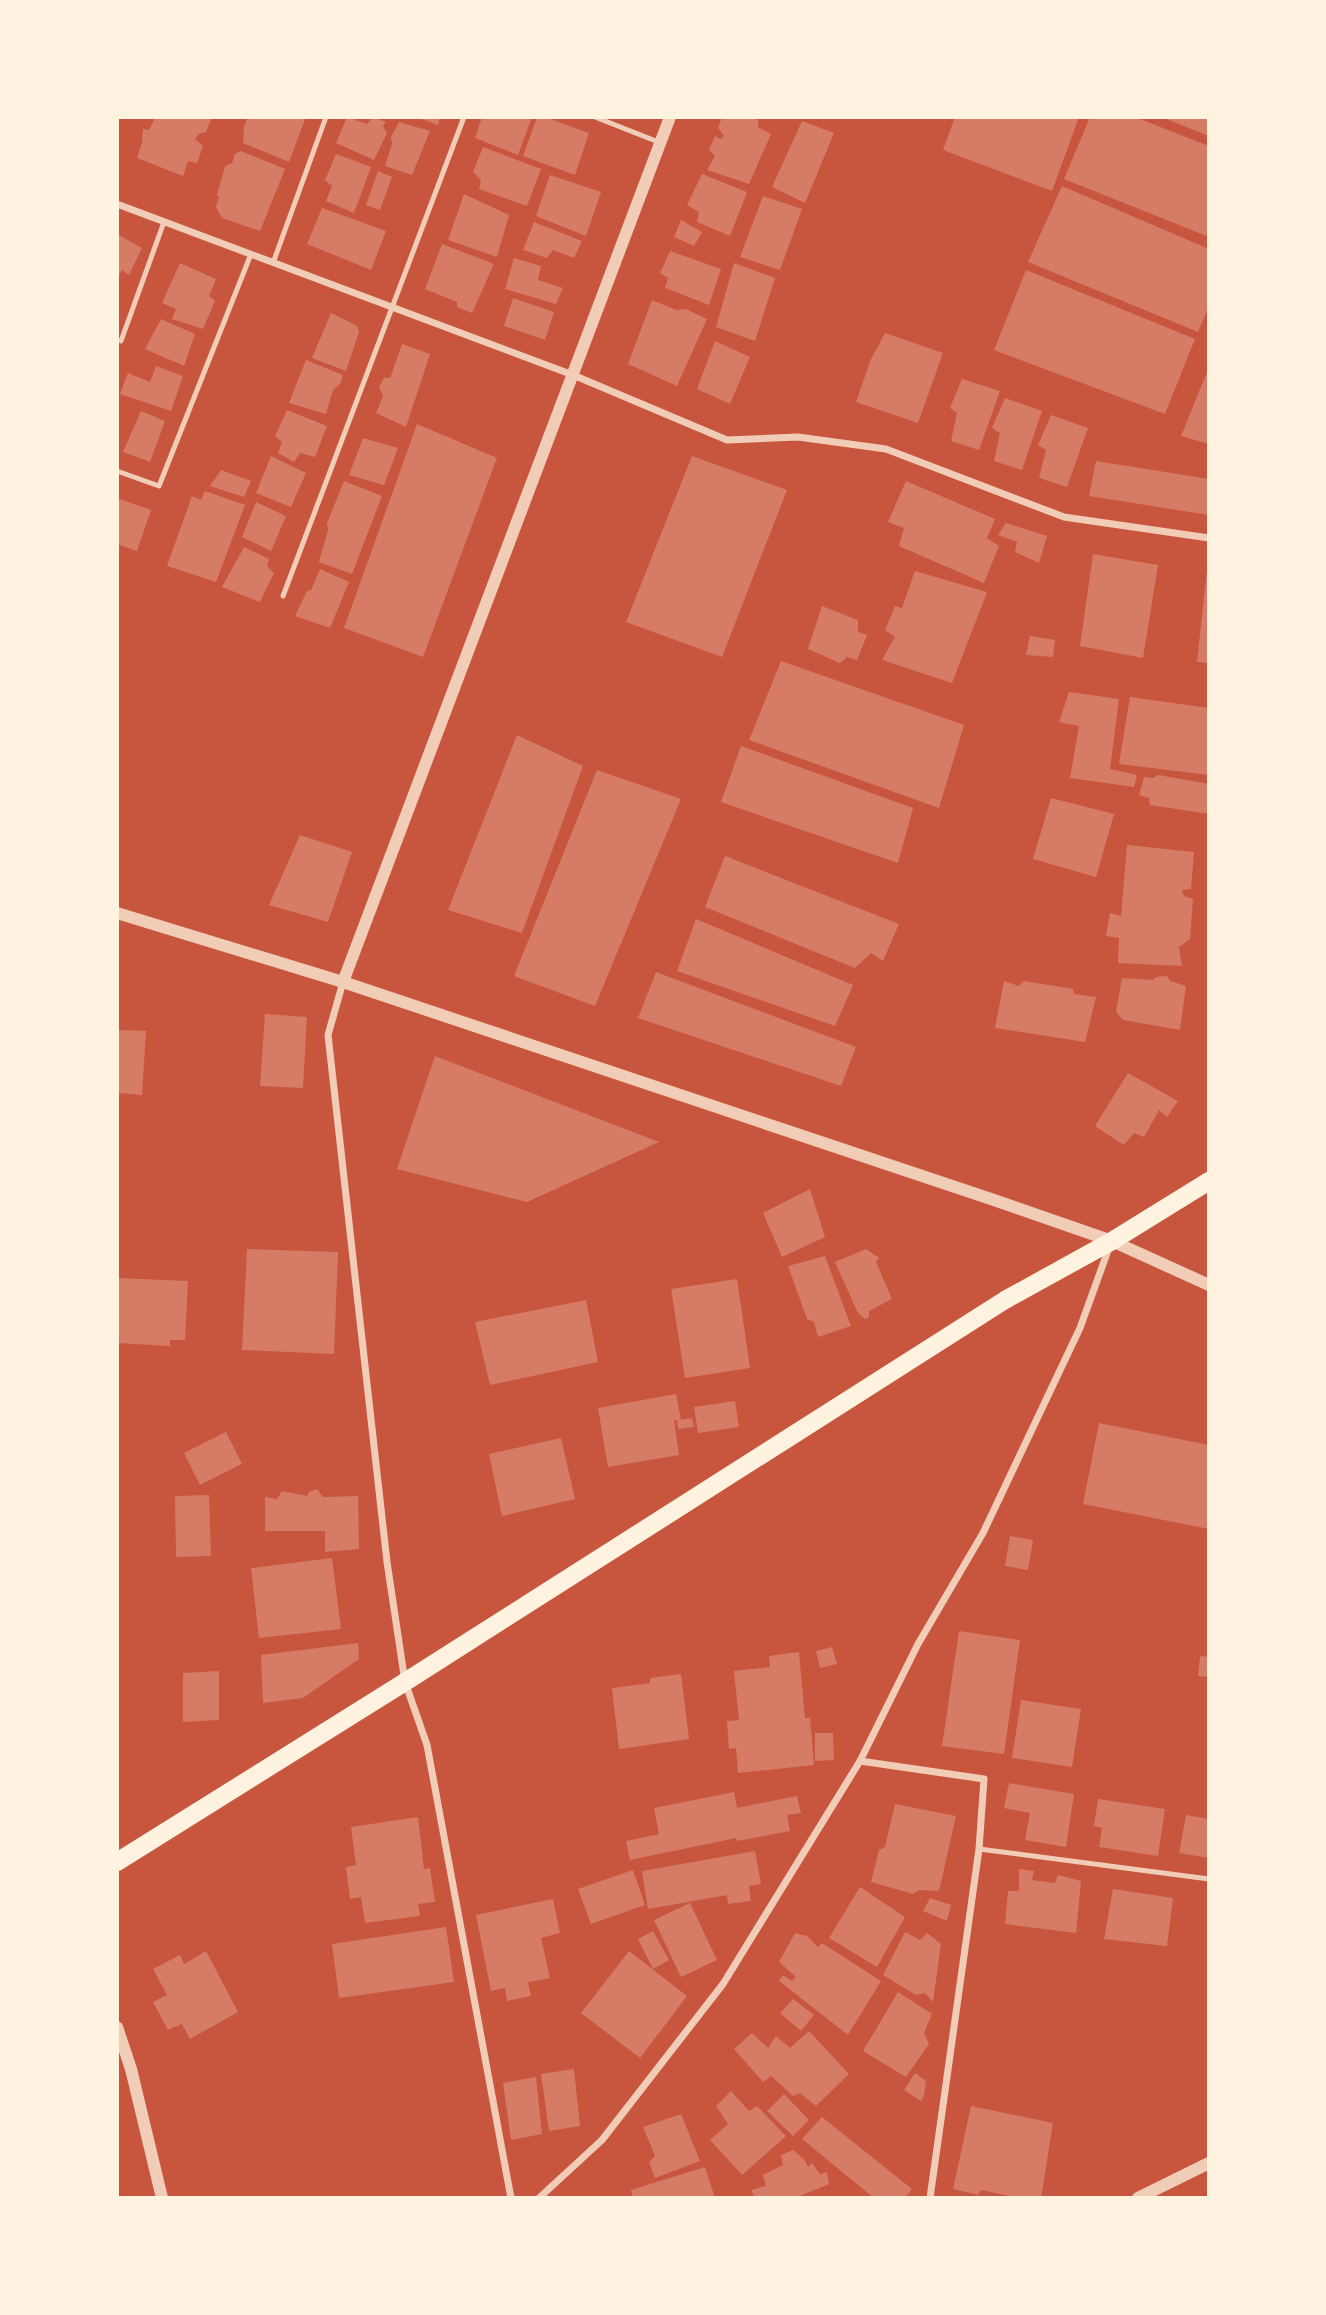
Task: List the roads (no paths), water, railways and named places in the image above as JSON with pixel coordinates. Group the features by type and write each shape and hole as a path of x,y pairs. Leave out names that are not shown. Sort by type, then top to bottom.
{"main road":[{"path":"117,1862 1005,1300 1112,1241 1209,1181"}],"street":[{"path":"511,2198 427,1745 405,1682 387,1562 328,1035 344,982 670,117"},
{"path":"117,204 573,375 727,440 798,437 886,449 1064,517 1209,538"},
{"path":"117,913 344,982 1112,1241 1209,1285"},
{"path":"539,2198 602,2140 723,1984 860,1761 918,1644 983,1532 1080,1328 1112,1241"},
{"path":"860,1761 984,1779 979,1849 930,2198"},
{"path":"117,2027 131,2070 162,2198"},
{"path":"1139,2198 1209,2163"}],"lane":[{"path":"273,263 326,117"},
{"path":"283,596 464,117"},
{"path":"595,117 661,143"},
{"path":"121,341 164,222"},
{"path":"117,471 159,486 251,254"},
{"path":"979,1849 1209,1879"}]}
